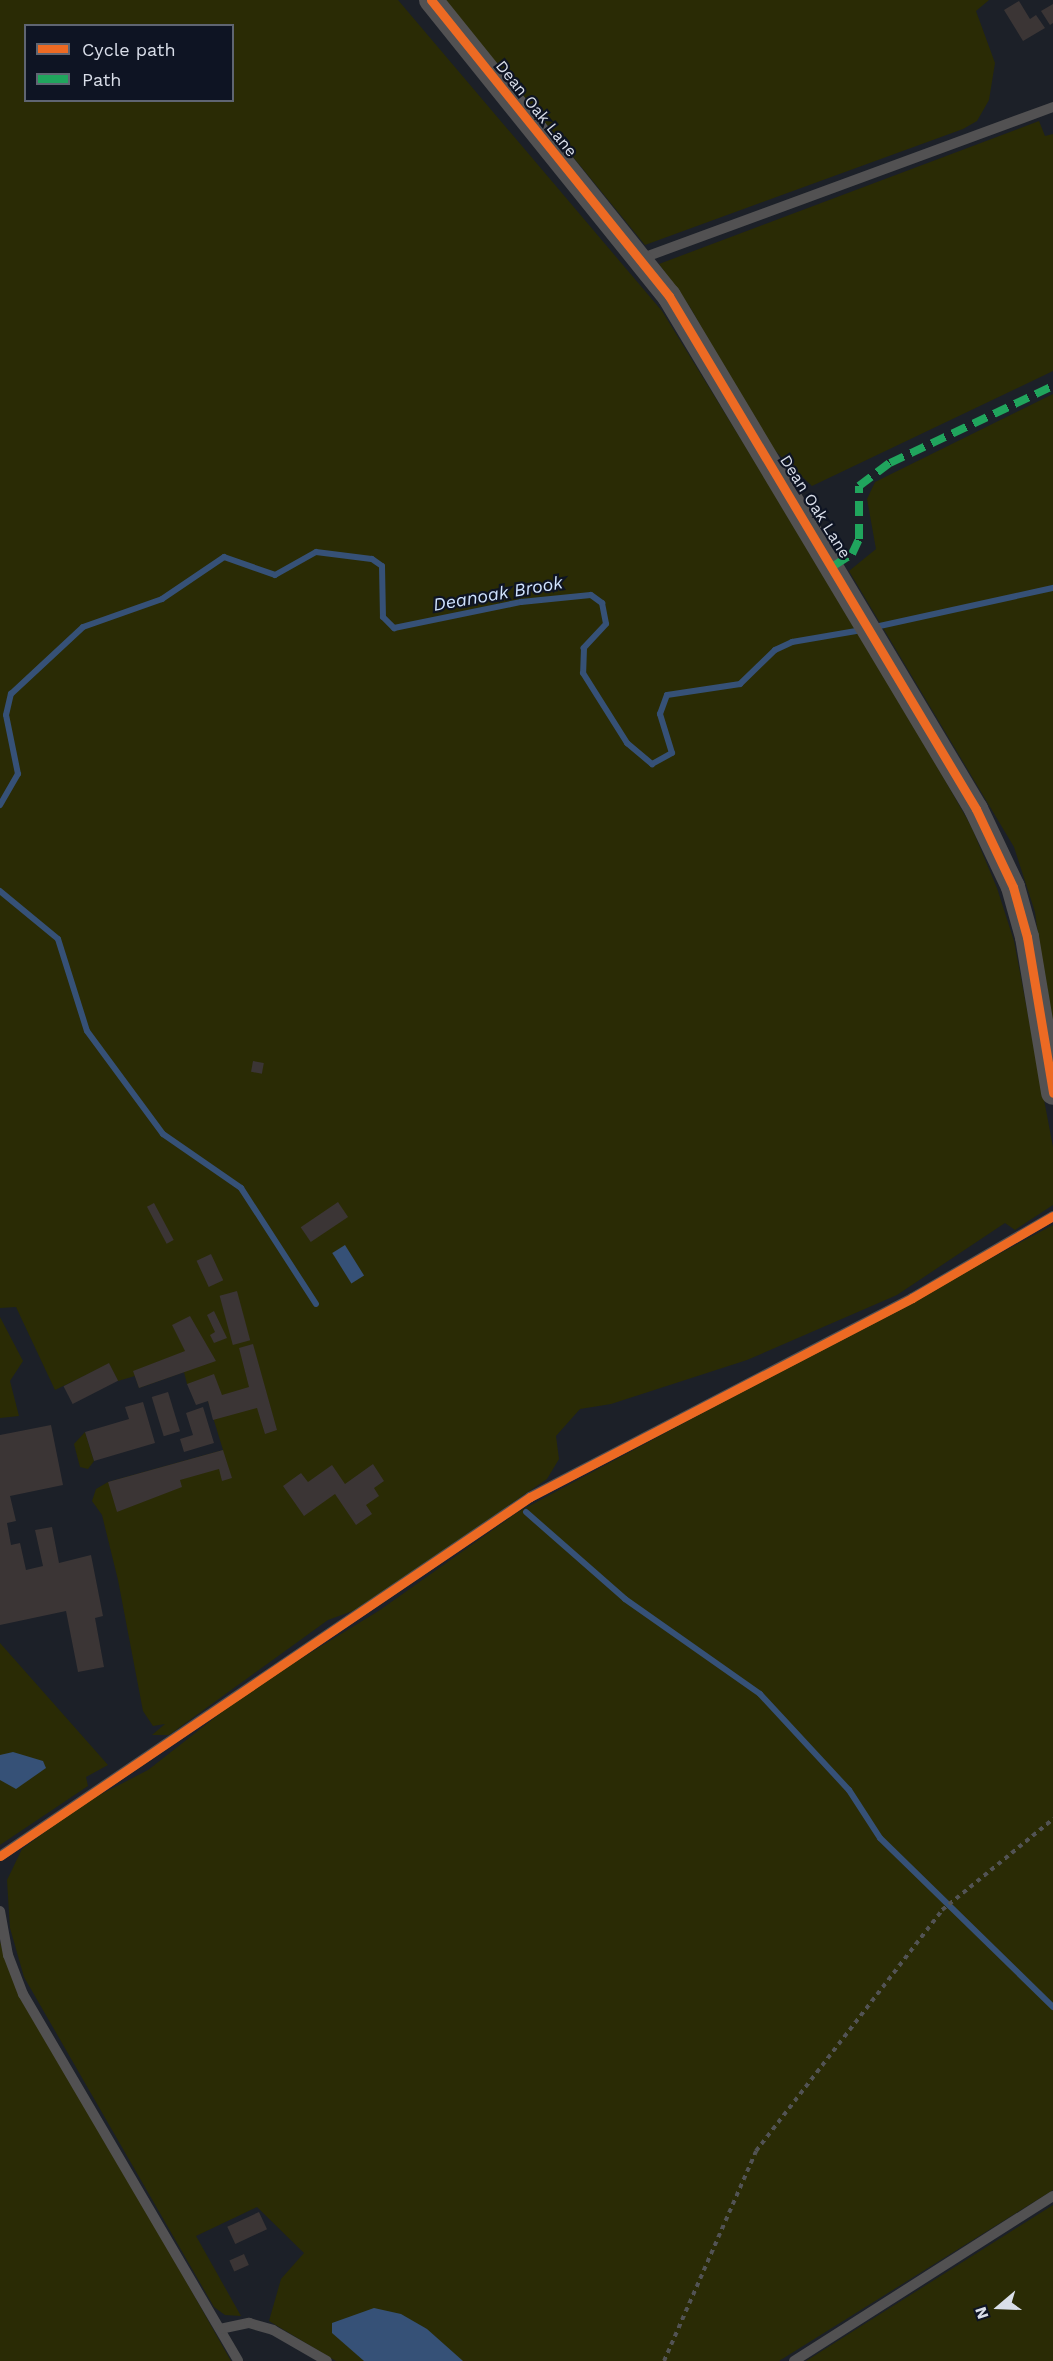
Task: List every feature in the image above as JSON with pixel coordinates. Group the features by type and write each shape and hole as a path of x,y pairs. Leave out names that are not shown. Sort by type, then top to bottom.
{"street":[{"name":"Dean Oak Lane","path":"431,0 669,296 873,630 976,809 1013,887 1027,937 1053,1093"}],"lane":[{"path":"639,259 1053,107"},
{"path":"0,1856 530,1497 894,1308 1053,1216"},
{"path":"0,1911 8,1955 23,1994 238,2361"},
{"path":"794,2361 1053,2196"},
{"path":"220,2329 249,2323 273,2330 327,2361"}],"path":[{"path":"664,2361 756,2151 942,1910 952,1899 1053,1819"}],"shaded area":[{"path":"0,0 398,0 662,311 872,652 971,826 997,888 1014,941 1053,1147 1053,1205 1015,1230 1005,1223 897,1295 747,1360 611,1404 580,1409 556,1436 559,1459 547,1479 358,1609 328,1620 169,1735 152,1735 165,1724 153,1726 143,1711 118,1580 102,1515 92,1501 96,1489 108,1482 223,1450 208,1401 187,1384 184,1372 139,1388 135,1376 118,1381 109,1364 55,1390 16,1307 0,1308"},
{"path":"445,0 989,0 976,11 995,63 989,100 977,121 963,129 645,245"},
{"path":"1039,121 1045,136 1053,134 1053,371 812,486 765,441 690,307 659,264"},
{"path":"1053,394 1053,1047 1035,912 1014,847 849,571 876,549 867,499 875,482"},
{"path":"1053,1225 1053,2190 779,2361 336,2361 269,2321 281,2279 304,2253 257,2207 196,2236 241,2316 225,2315 214,2307 24,1977 10,1928 7,1880 22,1849 84,1803 148,1770 250,1690 380,1610 518,1512"},
{"path":"0,1317 23,1361 10,1381 19,1416 0,1418"},
{"path":"85,1432 94,1461 88,1469 80,1467 74,1444"},
{"path":"0,1643 108,1765 86,1777 88,1786 0,1845"},
{"path":"0,1941 5,1960 231,2361 0,2361"},
{"path":"1053,2205 1053,2361 806,2361 866,2323"}],"water":[{"path":"345,1245 364,1276 351,1283 332,1253"},
{"path":"13,1752 43,1761 46,1768 16,1789 0,1780 0,1755"},
{"path":"374,2308 401,2314 427,2329 463,2361 364,2361 332,2333 332,2323"}],"building":[{"path":"1019,1 1030,19 1036,15 1045,28 1023,41 1004,10"},
{"path":"1053,4 1053,23 1050,25 1041,11"},
{"path":"253,1061 264,1063 262,1074 251,1072"},
{"path":"338,1202 348,1217 311,1242 301,1227"},
{"path":"154,1203 174,1240 167,1244 147,1207"},
{"path":"211,1254 223,1280 209,1287 196,1261"},
{"path":"237,1291 250,1340 233,1345 220,1296"},
{"path":"214,1311 227,1338 214,1343 210,1335 215,1332 207,1315"},
{"path":"190,1316 216,1361 139,1388 133,1371 185,1351 172,1325"},
{"path":"253,1344 277,1430 265,1434 257,1408 213,1420 208,1401 196,1405 187,1384 214,1374 222,1395 249,1387 239,1348"},
{"path":"109,1363 118,1381 73,1404 64,1386"},
{"path":"168,1392 180,1431 164,1436 152,1397"},
{"path":"143,1402 155,1443 94,1461 85,1432 129,1419 125,1407"},
{"path":"203,1407 214,1443 184,1452 180,1439 193,1435 186,1413"},
{"path":"51,1425 63,1485 10,1496 16,1521 7,1523 11,1545 20,1543 26,1570 43,1566 35,1530 52,1527 59,1563 91,1555 103,1616 95,1618 104,1667 78,1672 66,1611 0,1625 0,1435"},
{"path":"223,1450 232,1478 222,1481 219,1469 180,1480 182,1487 117,1512 108,1482"},
{"path":"373,1464 384,1481 374,1488 379,1496 366,1505 372,1514 356,1525 335,1494 304,1516 283,1486 301,1473 308,1482 332,1465 345,1484"},
{"path":"259,2212 267,2229 235,2244 227,2227"},
{"path":"244,2254 249,2265 234,2271 229,2261"}],"waterway":[{"name":"Deanoak Brook","path":"0,805 18,774 6,715 11,694 83,627 162,599 224,557 275,575 316,552 372,559 382,566 383,617 394,628 521,602 591,595 602,603 606,624 584,648 583,673 627,743 652,764 672,753 660,714 667,695 740,684 775,650 792,642 862,630"},
{"name":"Deanoak Brook","path":"875,627 1053,588"},
{"path":"0,891 58,939 87,1031 163,1134 241,1188 316,1304"},
{"path":"526,1512 625,1599 760,1694 849,1790 880,1838 1053,2007"}],"marked path":[{"path":"835,565 852,554 859,539 859,486 890,463 1053,386"}],"cycle path":[{"path":"431,0 669,296 976,809 1013,887 1027,937 1053,1093"},
{"path":"0,1856 530,1497 912,1298 1053,1216"}]}
